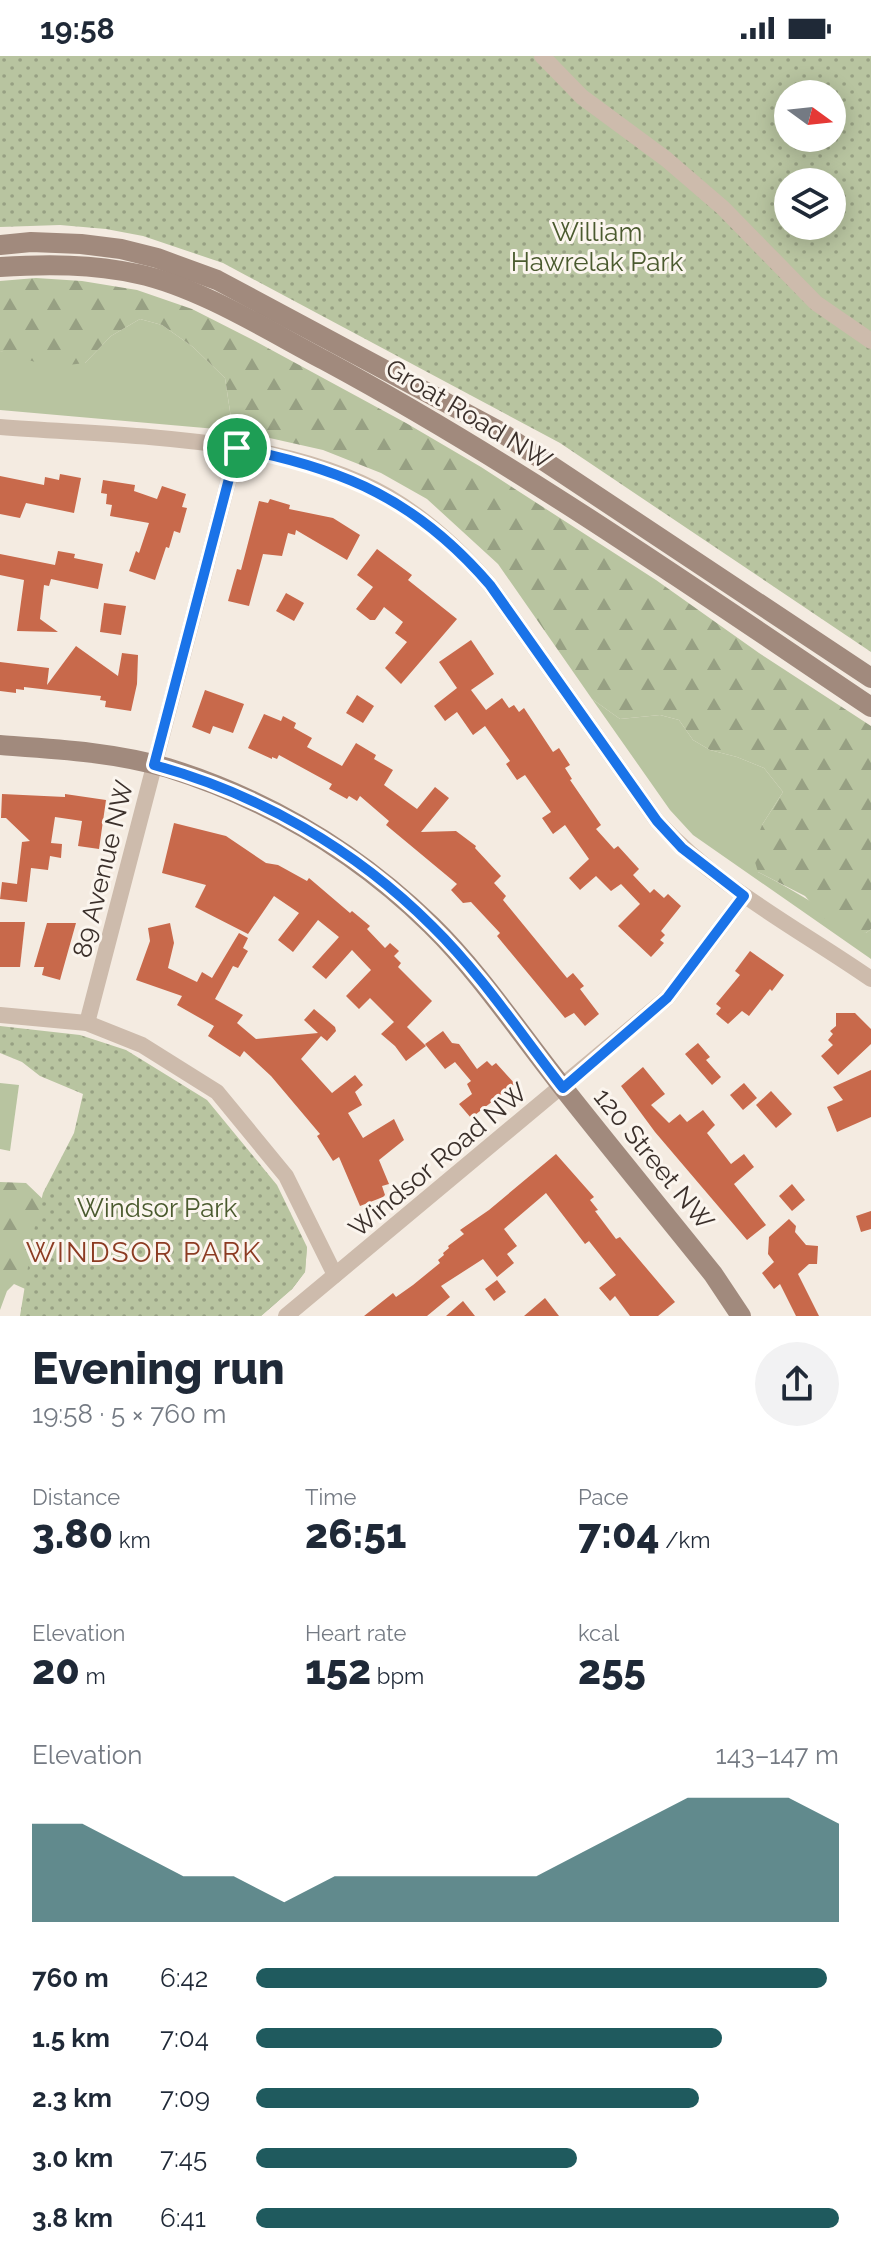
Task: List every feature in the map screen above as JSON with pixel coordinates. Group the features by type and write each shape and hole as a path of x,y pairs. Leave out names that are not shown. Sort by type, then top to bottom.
{"main road":[{"name":"Groat Road NW","path":"0,245 43,242 121,249 157,258 217,280 499,431 871,678"},
{"name":"Groat Road NW","path":"0,267 84,266 141,274 199,295 413,409 501,461 871,707"},
{"name":"120 Street NW","path":"0,745 67,750 154,765 226,789 274,810 326,840 376,877 432,926 477,977 713,1274 737,1314"}],"street":[{"path":"542,56 582,97 666,159 723,208 816,303 871,341"},
{"path":"0,427 237,448 317,466 389,497 423,520 465,556 490,585 657,821 682,848 744,896 871,979"},
{"name":"89 Avenue NW","path":"87,1023 237,448"},
{"name":"Windsor Road NW","path":"286,1316 563,1088 667,998 744,896"},
{"path":"0,1015 87,1023 142,1045 217,1092 286,1176 335,1275"}],"green space":[{"name":"William Hawrelak Park","path":"0,56 871,56 871,652 560,443 223,263 143,236 60,225 0,227"},
{"path":"36,278 82,281 137,290 192,309 253,340 481,467 656,580 759,653 871,726 871,929 866,933 834,929 805,896 758,872 752,852 762,825 783,792 764,768 710,750 693,740 679,720 660,715 620,719 592,699 498,564 427,499 381,473 323,450 239,431 231,418 225,378 193,347 162,325 140,319 111,336 85,363 51,367 0,351 0,281"},
{"path":"140,319 162,325 193,347 225,378 231,418 239,431 0,410 0,351 85,363 111,336"},
{"path":"592,699 620,719 660,715 679,720 693,740 710,750 764,768 783,792 762,825 758,872 866,933 871,929 871,959 693,835 670,810"},
{"name":"Windsor Park","path":"0,1026 80,1035 126,1050 207,1100 277,1185 307,1247 305,1272 292,1289 261,1316 20,1316 43,1193 74,1133 83,1094 40,1076 22,1062 0,1053"},
{"path":"0,1083 19,1085 10,1151 0,1149"},
{"path":"0,1182 26,1183 49,1205 307,1247 305,1272 292,1289 261,1316 37,1316 32,1292 14,1284 7,1291 0,1310"}],"building":[{"path":"60,474 81,478 74,513 26,503 20,518 0,514 0,476 44,485 45,477 59,480"},
{"path":"103,480 135,485 134,491 157,499 162,486 186,494 182,507 187,508 180,533 174,531 155,580 129,571 149,523 110,516 112,505 106,504 107,494 101,493"},
{"path":"270,499 290,505 289,509 333,518 360,535 347,560 296,530 295,535 288,533 282,556 263,554 249,606 228,601 237,569 241,570 259,501 268,503"},
{"path":"377,549 412,575 408,580 457,619 401,684 385,668 407,642 395,633 403,622 384,607 375,620 370,620 356,609 373,587 357,575"},
{"path":"58,551 103,564 98,589 51,579 49,586 44,585 40,619 58,632 17,631 24,580 0,575 0,554 55,565"},
{"path":"286,593 304,603 294,621 276,611"},
{"path":"104,603 126,606 121,635 100,632"},
{"path":"471,640 494,674 471,690 486,710 502,698 509,708 514,705 519,712 524,708 553,752 559,748 570,765 565,768 570,780 601,825 596,829 614,849 618,846 639,869 633,875 650,893 654,889 664,898 668,894 681,906 661,931 665,935 660,940 664,943 651,957 618,926 640,904 621,884 611,891 596,876 580,890 569,878 589,859 565,825 553,834 542,818 551,812 525,775 517,780 506,764 510,761 485,726 473,735 457,712 445,721 434,706 457,688 439,662"},
{"path":"76,646 118,676 122,653 138,655 137,684 131,711 105,707 106,701 100,700 101,696 24,687 24,690 16,689 16,693 0,691 0,662 49,668 47,685"},
{"path":"205,690 244,704 233,733 213,726 210,734 192,727"},
{"path":"357,695 374,706 363,723 346,713"},
{"path":"264,714 281,721 283,716 296,723 294,728 312,738 307,747 342,766 356,743 376,755 374,759 393,770 384,785 417,809 435,787 449,798 421,832 456,831 476,846 501,876 494,883 506,896 503,900 567,978 573,973 584,986 580,989 599,1014 585,1026 574,1013 565,1018 497,936 500,933 471,902 463,903 451,890 457,884 386,825 389,821 360,796 357,801 349,796 347,799 329,789 332,784 279,755 277,759 272,759 248,748"},
{"path":"2,794 65,797 65,794 106,800 99,849 78,846 82,821 55,817 51,843 62,844 61,858 50,856 48,870 31,868 27,902 0,899 2,882 17,884 22,842 30,841 6,818 1,818"},
{"path":"174,823 226,836 266,863 278,865 307,881 309,878 370,926 367,929 385,948 390,943 399,951 394,956 401,963 398,967 432,1001 407,1027 426,1046 406,1061 381,1034 394,1022 370,998 359,1009 346,996 371,970 352,950 326,979 312,967 339,937 318,920 293,952 278,940 299,913 274,896 248,934 195,907 206,885 162,873"},
{"path":"0,922 25,922 20,967 0,967"},
{"path":"47,923 76,923 60,980 42,975 44,967 34,967"},
{"path":"170,923 174,943 168,968 197,982 202,972 212,978 239,933 248,938 243,948 248,951 238,968 233,966 215,999 243,1015 237,1023 256,1039 318,1033 304,1020 314,1009 335,1027 336,1031 327,1041 321,1036 301,1059 332,1093 355,1075 363,1085 355,1092 362,1105 348,1113 363,1138 394,1119 404,1140 379,1160 389,1184 382,1186 383,1197 360,1206 339,1157 333,1161 317,1136 320,1134 271,1076 244,1051 240,1057 208,1036 214,1026 177,1005 182,996 136,980 150,941 148,928"},
{"path":"750,951 784,975 749,1016 742,1011 728,1024 716,1014 721,1008 716,1004 740,975 735,971"},
{"path":"836,1013 855,1013 871,1029 871,1044 838,1075 821,1056 833,1045 828,1040 833,1034 830,1031 836,1026"},
{"path":"443,1031 452,1043 459,1044 477,1069 487,1061 492,1066 496,1063 515,1084 471,1118 459,1104 472,1094 467,1084 471,1081 455,1062 445,1069 425,1044"},
{"path":"698,1043 710,1057 706,1060 721,1077 712,1085 685,1054"},
{"path":"643,1067 665,1094 651,1105 669,1123 680,1114 687,1122 703,1110 715,1125 707,1133 731,1164 744,1154 754,1167 734,1184 766,1225 747,1240 655,1132 621,1086"},
{"path":"871,1070 871,1117 837,1132 827,1107 843,1100 833,1087"},
{"path":"744,1083 757,1098 743,1110 730,1095"},
{"path":"771,1091 792,1114 776,1128 756,1105"},
{"path":"556,1154 594,1197 590,1200 598,1210 595,1211 616,1239 620,1237 675,1302 658,1316 630,1316 615,1296 610,1301 599,1288 616,1275 589,1241 585,1244 546,1193 504,1229 517,1246 507,1254 514,1263 497,1277 483,1259 441,1286 450,1297 427,1316 364,1316 393,1293 396,1297 440,1263 438,1260 448,1246 464,1234 460,1230"},
{"path":"792,1184 805,1200 792,1211 779,1196"},
{"path":"871,1211 871,1229 861,1232 856,1216"},
{"path":"789,1219 806,1245 818,1246 817,1264 809,1264 798,1274 819,1316 796,1316 780,1284 774,1289 762,1273 774,1262 768,1254 769,1237"},
{"path":"497,1280 506,1292 494,1301 485,1289"},
{"path":"545,1298 559,1316 524,1316"},
{"path":"463,1301 475,1316 446,1316"}],"district":[{"name":"WINDSOR PARK","path":"144,1252"}],"route":[{"path":"237,448 317,466 351,479 389,497 423,520 465,556 490,585 657,821 682,848 744,896 667,998 563,1088 477,977 432,926 376,877 326,840 274,810 226,789 154,765 237,448"}]}
